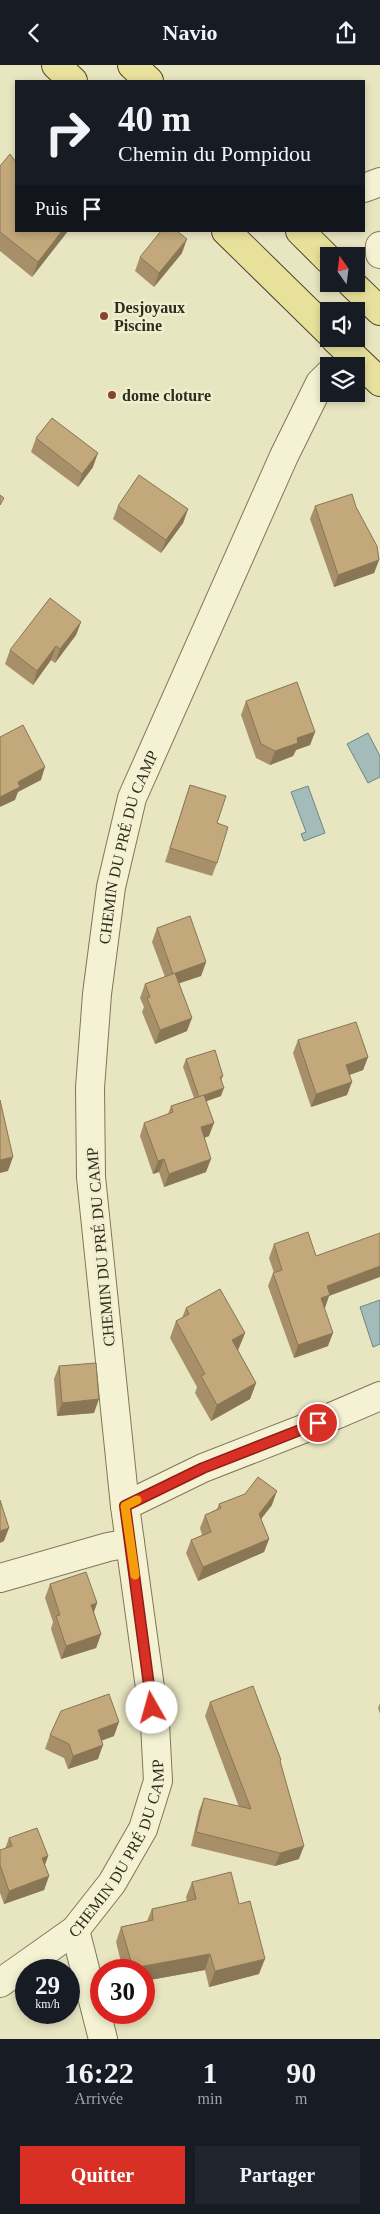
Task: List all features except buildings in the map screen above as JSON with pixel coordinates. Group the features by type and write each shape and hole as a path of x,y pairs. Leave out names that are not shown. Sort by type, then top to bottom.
{"main road":[{"path":"56,65 72,80"},
{"path":"132,65 148,80"},
{"path":"227,232 320,329"},
{"path":"301,232 320,251"},
{"path":"361,293 380,311"},
{"path":"337,347 380,382"}],"street":[{"path":"365,188 380,182"},
{"path":"380,246 380,255"},
{"name":"CHEMIN DU PRÉ DU CAMP","path":"0,1983 75,1930 112,1883 143,1829 158,1781 155,1724 125,1506 91,1177 92,1041 111,887 132,798 284,457 320,383"},
{"path":"125,1506 203,1468 303,1429 380,1396"},
{"path":"0,1578 108,1547 130,1543"},
{"path":"75,1930 103,2039"}],"water":[{"path":"368,733 380,756 380,777 368,783 347,744"},
{"path":"308,786 325,833 304,841 301,834 306,832 291,792"},
{"path":"380,1300 380,1344 373,1347 360,1307"}],"slow traffic":[{"path":"135,1575 125,1506 137,1500"}],"place":[{"name":"Desjoyaux Piscine","path":"104,316"},
{"name":"dome cloture","path":"112,395"}],"route":[{"path":"152,1708 125,1506 203,1468 318,1423"}]}
